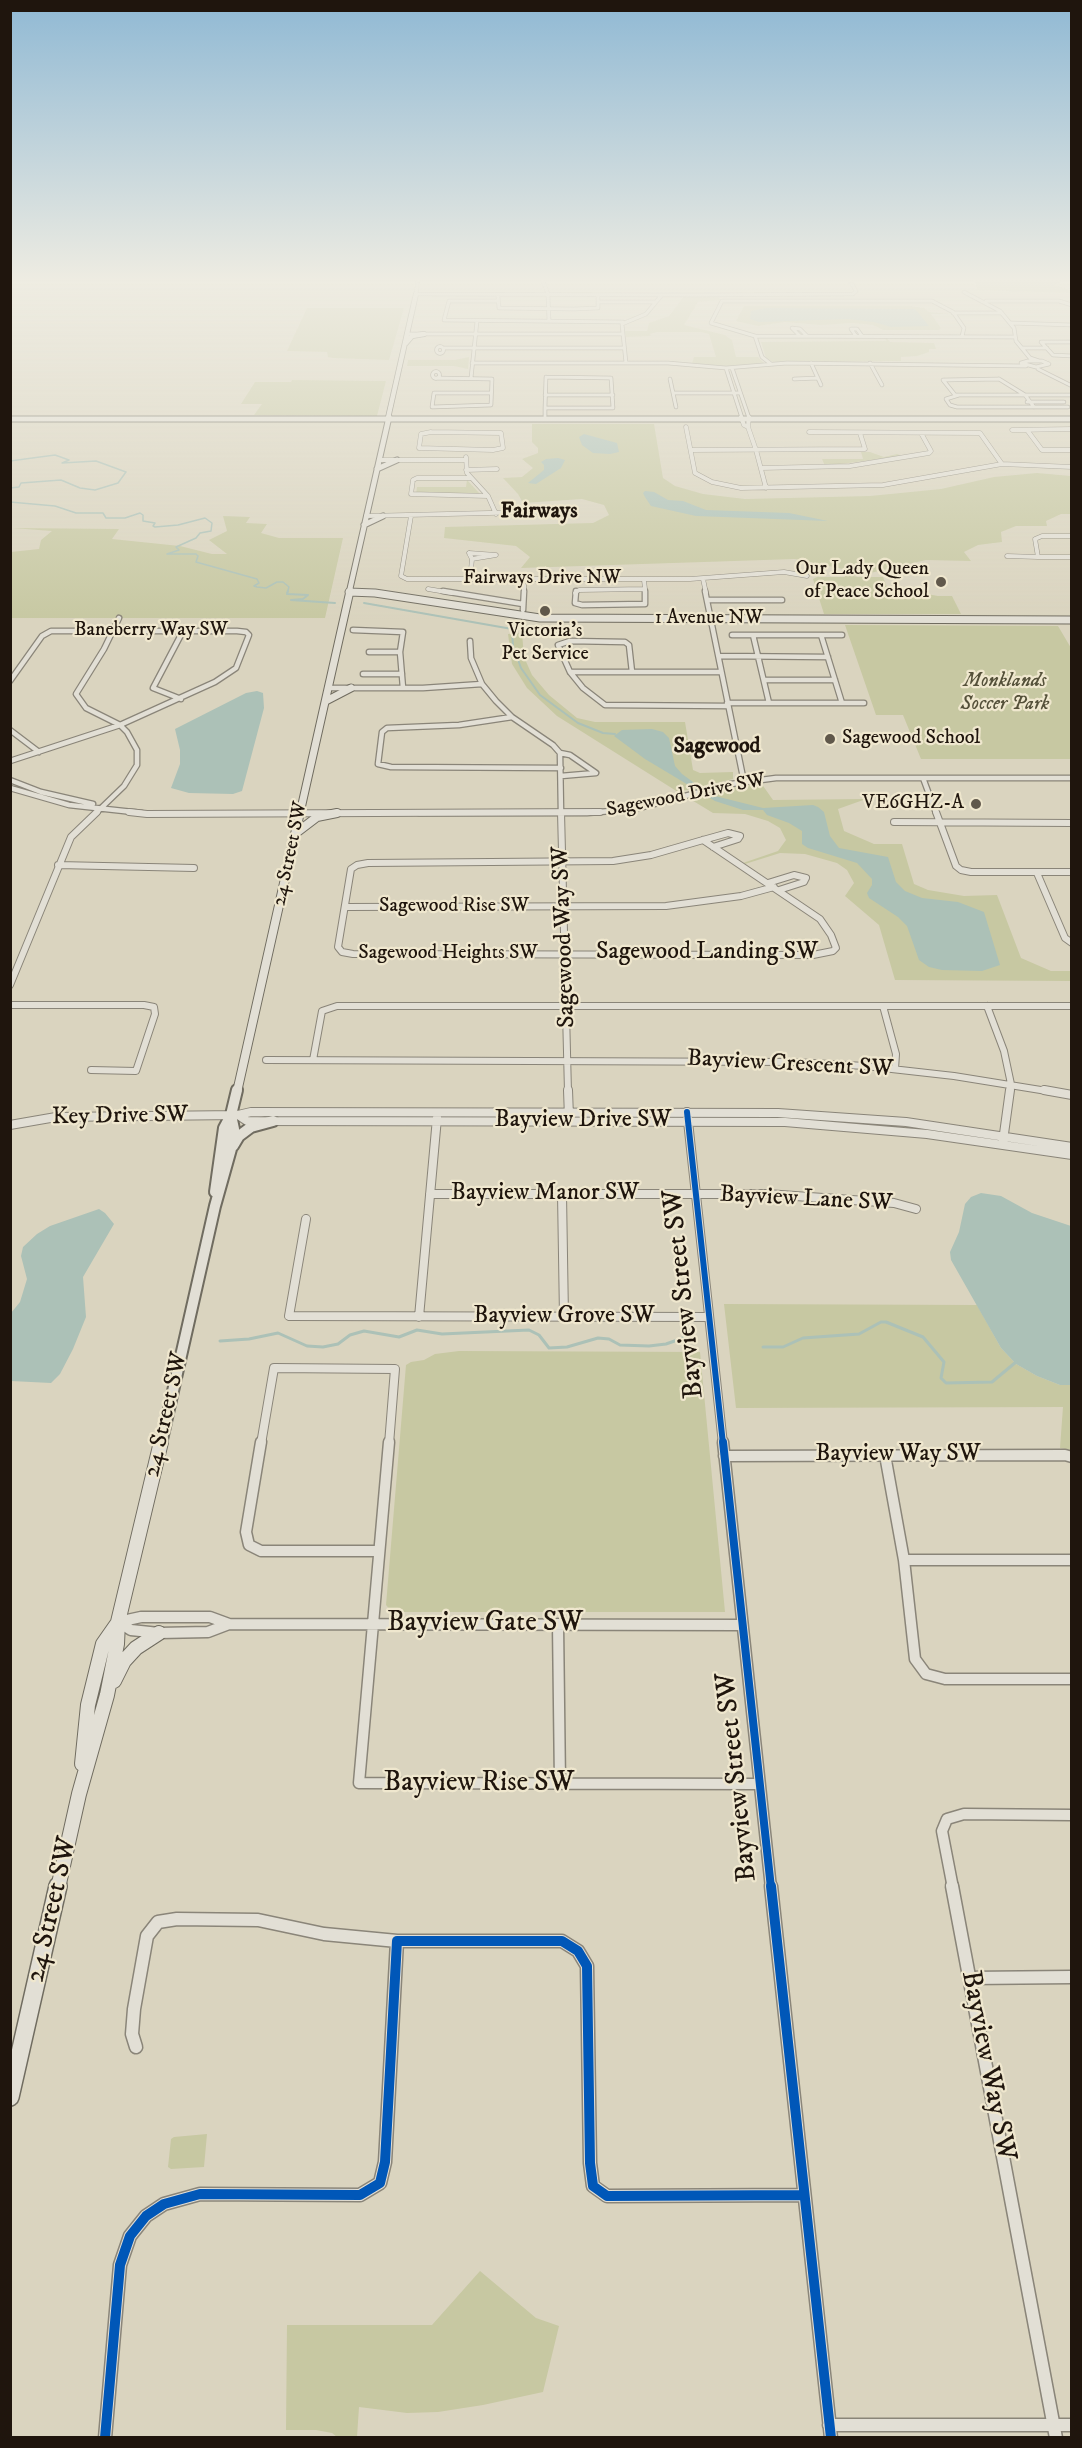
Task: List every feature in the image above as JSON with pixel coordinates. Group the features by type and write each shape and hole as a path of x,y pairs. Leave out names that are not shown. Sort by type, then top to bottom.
{"street":[{"name":"24 Street SW","path":"10,2097 79,1794 107,1695 117,1644 118,1622 214,1206 231,1149 234,1115 394,393"},
{"path":"434,393 430,406 489,407 491,393"},
{"path":"673,393 676,407"},
{"path":"734,393 742,420"},
{"path":"740,393 766,488"},
{"path":"953,393 1071,395"},
{"path":"1022,393 1034,407"},
{"path":"545,408 613,408 613,395 545,395 545,408 545,416"},
{"path":"948,402 946,399 960,395"},
{"path":"948,402 1064,402"},
{"path":"948,402 955,407 1068,407"},
{"path":"977,407 983,415"},
{"path":"1015,407 1021,415"},
{"path":"1053,407 1059,415"},
{"path":"536,419 545,416 567,419"},
{"path":"388,418 405,421 742,420"},
{"path":"10,419 1071,421"},
{"path":"748,421 794,419 1071,421"},
{"path":"385,430 396,423 405,421"},
{"path":"686,427 695,473 712,482 737,487 883,485 927,480 1002,464 1071,467"},
{"path":"1012,430 1070,431"},
{"path":"1027,430 1042,450 1071,450"},
{"path":"426,432 503,434 503,448 466,450 428,449 418,447 421,434 426,432"},
{"path":"809,432 980,432 1002,464"},
{"path":"691,450 865,449 860,433"},
{"path":"761,468 850,466 927,454 931,452 921,433"},
{"path":"466,450 466,470 470,478 488,496 496,514"},
{"path":"379,460 465,460"},
{"path":"377,469 397,460"},
{"path":"466,470 497,469"},
{"path":"470,478 417,478 413,480 411,494 488,496"},
{"path":"366,516 570,511"},
{"path":"364,525 383,516"},
{"name":"Fairways Drive NW","path":"411,516 402,578 703,579 784,572 807,576"},
{"path":"1038,557 1036,538 1071,536"},
{"path":"470,579 472,559 468,554 470,552 496,555 472,559"},
{"path":"1007,556 1071,557"},
{"path":"478,596 479,579"},
{"path":"644,579 645,589 646,603 643,605 575,603 575,592 579,590 645,589"},
{"path":"703,579 744,782"},
{"path":"428,589 478,596 523,607 524,585"},
{"name":"1 Avenue NW","path":"349,592 375,593 528,618 712,616 760,619 1071,620"},
{"path":"708,600 782,600"},
{"path":"10,985 71,837 124,786 137,765 137,750 120,725 86,708 76,694 119,618"},
{"path":"353,630 401,631 403,688"},
{"path":"181,699 153,688 183,631"},
{"name":"Baneberry Way SW","path":"10,681 46,633 243,631 249,635 236,668 181,699 120,725 10,761"},
{"path":"732,635 842,635"},
{"path":"753,635 769,703"},
{"path":"821,635 842,703"},
{"path":"470,640 471,658 482,684 512,717 554,745 560,753 570,755 596,773 561,776"},
{"path":"632,672 628,644 618,641 570,641 558,645 570,672 583,688 605,705 864,703"},
{"path":"369,652 400,652"},
{"path":"718,656 828,657"},
{"path":"570,672 721,672"},
{"path":"363,674 402,674"},
{"path":"764,680 835,680"},
{"path":"328,688 403,688 482,684"},
{"path":"326,701 351,688"},
{"path":"512,717 459,725 387,728 382,732 378,764 391,767 561,768"},
{"path":"10,730 39,753"},
{"name":"Sagewood Way SW","path":"560,753 569,1117"},
{"name":"Sagewood Drive SW","path":"102,808 168,815 620,812 744,782 792,778 1071,778"},
{"path":"923,778 956,866 961,870 971,872 1071,872"},
{"path":"10,780 58,797 102,808"},
{"path":"10,788 60,803 102,808"},
{"path":"296,833 317,817 337,813"},
{"path":"894,822 1071,823"},
{"path":"562,863 632,858 728,833 740,836 738,839 713,847"},
{"name":"Sagewood Landing SW","path":"566,954 813,955 833,951 836,948 831,935 820,920 703,840"},
{"name":"Sagewood Heights SW","path":"562,863 363,863 351,869 338,947 346,953 566,954"},
{"path":"58,866 194,868"},
{"path":"1037,873 1065,938 1071,943"},
{"name":"Sagewood Rise SW","path":"345,907 563,907 687,904 741,896 774,887"},
{"path":"10,1005 144,1005 154,1007 155,1014 136,1071 91,1070"},
{"path":"313,1060 322,1011 331,1006 1071,1006"},
{"path":"883,1006 896,1054 895,1069"},
{"path":"987,1006 1004,1051 1011,1084 1003,1140"},
{"name":"Bayview Crescent SW","path":"266,1060 749,1060 895,1069 1011,1084 1071,1095"},
{"name":"Bayview Drive SW","path":"234,1115 250,1112 437,1113 569,1117"},
{"path":"419,1317 437,1113"},
{"name":"24 Street SW","path":"214,1206 216,1174 224,1128 234,1115"},
{"name":"Bayview Drive SW","path":"234,1115 247,1121 436,1122 569,1117 687,1116 833,1124 1071,1147"},
{"name":"Key Drive SW","path":"10,1125 56,1117 234,1115"},
{"name":"Bayview Street SW","path":"687,1116 830,2431"},
{"path":"231,1149 239,1136 251,1127 273,1121"},
{"name":"Bayview Drive SW","path":"1003,1140 1071,1155"},
{"name":"Bayview Manor SW","path":"430,1194 696,1194"},
{"path":"562,1194 564,1317"},
{"name":"Bayview Lane SW","path":"696,1194 767,1194 850,1199 894,1203 916,1209"},
{"name":"Bayview Grove SW","path":"306,1219 289,1316 709,1317"},
{"path":"372,1624 379,1551 395,1369 274,1368 246,1532 249,1545 261,1551 379,1551"},
{"path":"885,1455 904,1560 915,1659 926,1674 945,1679 1071,1679"},
{"name":"Bayview Way SW","path":"724,1456 1071,1457"},
{"path":"904,1560 1071,1560"},
{"name":"Bayview Gate SW","path":"118,1622 141,1617 210,1617 229,1624 742,1625"},
{"name":"24 Street SW","path":"79,1794 88,1705 103,1644 118,1622"},
{"name":"Bayview Gate SW","path":"118,1622 131,1630 159,1633 208,1632 229,1624"},
{"name":"Bayview Rise SW","path":"372,1624 359,1783 759,1784"},
{"path":"558,1624 560,1784"},
{"path":"107,1695 124,1661 136,1648 159,1633"},
{"name":"Bayview Way SW","path":"1055,2431 942,1831 947,1818 964,1814 1071,1815"},
{"path":"136,2047 132,2023 136,1998 147,1936 158,1922 177,1919 258,1920 324,1934 398,1941 562,1941 578,1951 586,1966 590,2163 593,2186 607,2196 804,2195"},
{"path":"105,2438 120,2265 130,2236 146,2216 164,2204 200,2194 360,2195 380,2183 385,2162 398,1941"},
{"path":"970,1978 1071,1977"},
{"path":"830,2431 1055,2431 1071,2425"}],"green space":[{"path":"248,393 383,393 377,416 254,415 262,404 241,404"},
{"path":"532,424 654,424 663,478 675,486 703,494 745,499 870,496 941,489 994,477 1037,473 1071,476 1071,514 1061,514 1046,521 1047,526 1016,526 1001,532 1002,542 978,545 964,552 971,561 926,560 853,577 883,577 887,587 938,596 952,596 961,614 824,614 813,579 845,577 843,569 795,559 521,568 530,557 516,546 444,538 445,527 593,523 609,515 604,505 582,499 523,503 503,478 522,477 533,468 522,459 538,453 538,448 532,442"},
{"path":"861,452 870,452 884,457 897,454 903,456 825,466 822,459 863,459"},
{"path":"467,480 480,494 416,494 417,487 466,487"},
{"path":"223,516 250,517 246,523 267,524 261,533 279,538 343,538 325,618 11,618 11,552 39,549 41,540 52,531 12,528 119,529 112,539 180,546 212,554 227,554 209,540 227,531"},
{"name":"Monklands Soccer Park","path":"845,625 1058,626 1071,648 1071,759 921,759 903,715 876,715"},
{"path":"522,633 524,657 532,675 549,695 577,718 595,722 685,722 693,770 700,773 733,772 733,779 678,792 557,716 527,688 512,664 508,634"},
{"path":"761,783 773,800 866,799 838,809 844,831 874,844 902,844 914,884 928,890 964,896 997,895 1021,958 1051,971 1071,971 1071,981 895,980 879,925 845,896 854,883 847,870 837,863 805,854 780,853 745,864 743,863 778,851 786,840 780,828 768,821 745,814 713,813 690,799 719,790"},
{"path":"724,1304 977,1305 1001,1348 1016,1364 1060,1385 1071,1385 1071,1450 1060,1448 1063,1407 736,1408"},
{"path":"459,1351 700,1352 725,1612 392,1612 386,1605 406,1365 435,1354"},
{"path":"207,2134 204,2167 171,2169 168,2167 171,2139"},
{"path":"480,2271 536,2318 559,2326 543,2392 438,2412 407,2413 359,2407 357,2437 337,2437 332,2433 316,2430 286,2430 287,2325 432,2325"}],"shaded area":[{"path":"584,434 617,443 619,452 593,453 582,445 579,437"},
{"path":"558,458 565,460 561,468 536,484 528,483 544,470 541,462"},
{"path":"645,491 706,510 789,513 828,521 696,516 651,506 643,493"},
{"path":"257,691 263,693 264,708 242,791 233,794 189,793 171,788 180,764 180,750 175,729 246,693"},
{"path":"652,729 663,732 669,738 675,766 682,774 711,795 763,808 813,805 818,807 824,812 830,836 839,848 888,857 896,882 905,891 922,898 958,902 984,912 1000,965 982,971 942,970 929,967 919,960 907,926 898,917 869,898 867,893 872,885 872,879 857,863 808,848 802,844 802,831 789,823 767,815 763,810 743,810 715,801 645,759 614,736 622,730"},
{"path":"981,1193 1001,1196 1032,1213 1071,1226 1071,1385 1060,1385 1016,1364 1001,1348 951,1260 950,1252 959,1232 965,1204 971,1197"},
{"path":"99,1209 114,1224 83,1277 86,1317 73,1349 60,1374 51,1383 11,1381 11,1313 20,1302 27,1279 21,1256 23,1247 50,1226"}],"waterway":[{"path":"10,461 55,455 69,460 62,463 96,461 126,472 118,483 95,490 80,488 61,480 21,483 19,487 10,488"},
{"path":"10,502 55,506 76,513 103,513 106,518 125,518 140,513 143,515 143,521 155,523 153,526 155,527 178,525 205,518 212,523 211,531 200,533 196,538 176,547 179,550 167,554 196,554 198,556 196,562 257,579 259,583 254,586 257,587 266,588 277,582 283,582 289,587 287,593"},
{"path":"288,591 287,594 308,595 303,599 291,600 335,603"},
{"path":"364,603 512,629 513,646 521,668 540,695 578,723 603,733 615,734"},
{"path":"763,1347 783,1347 803,1338 859,1334 881,1322 886,1322 923,1337 944,1362 941,1378 946,1383 992,1382 1016,1362"},
{"path":"220,1341 249,1339 278,1333 307,1346 323,1347 338,1344 350,1335 364,1331 399,1337 417,1330 442,1334 529,1330 539,1335 549,1348 567,1347 598,1338 609,1339 620,1345 649,1346 666,1344 683,1338"}],"cycle path":[{"path":"687,1112 831,2438"},
{"path":"105,2438 120,2265 130,2236 146,2216 164,2204 200,2194 360,2195 380,2183 385,2162 397,1941 562,1941 578,1951 587,1966 590,2163 593,2186 607,2196 804,2195"}],"place":[{"name":"Our Lady Queen of Peace School","path":"941,582"},
{"name":"Victoria's Pet Service","path":"545,611"},
{"name":"Sagewood School","path":"830,739"},
{"name":"VE6GHZ-A","path":"976,804"}],"district":[{"name":"Fairways","path":"539,512"},
{"name":"Sagewood","path":"717,747"}]}
